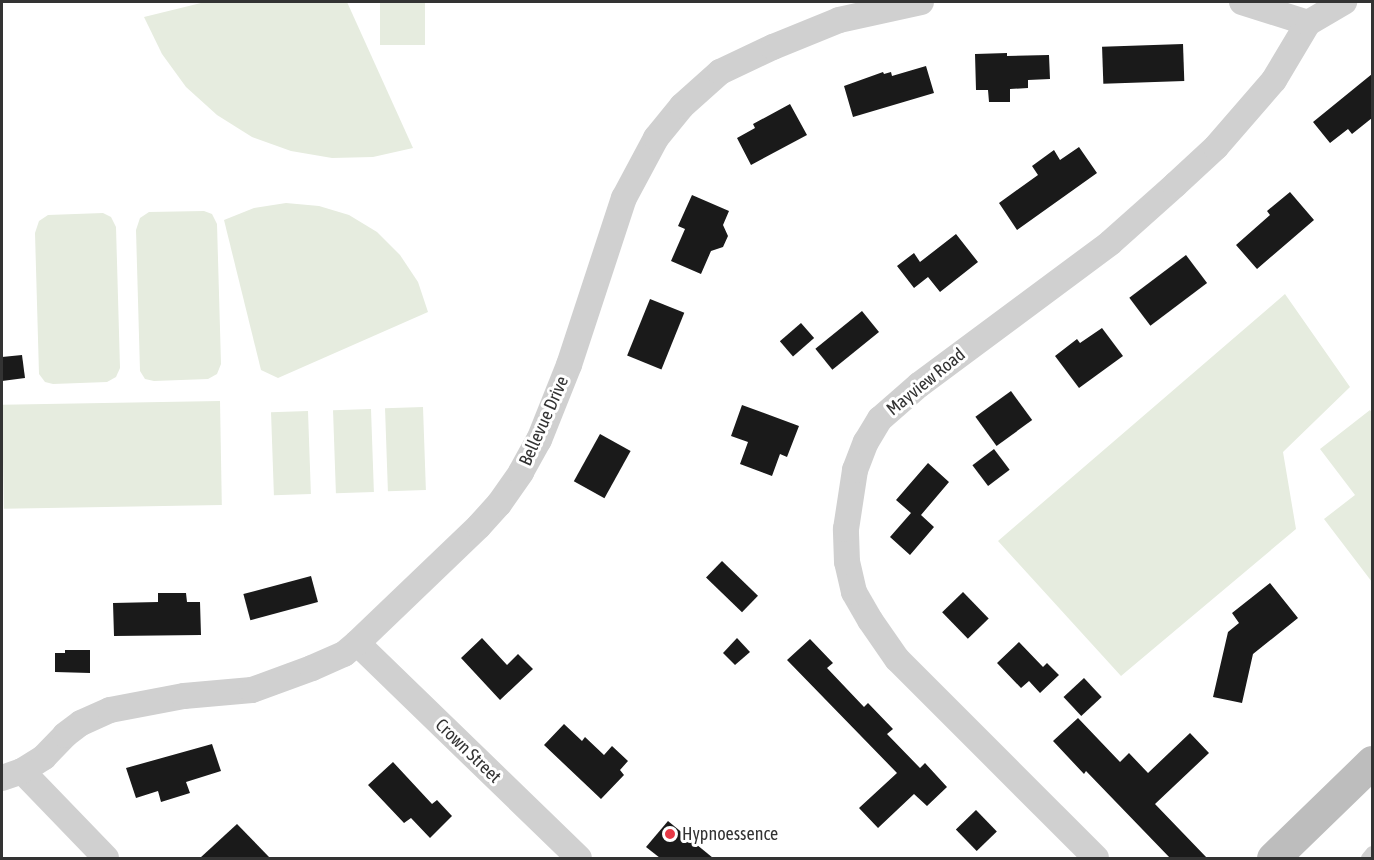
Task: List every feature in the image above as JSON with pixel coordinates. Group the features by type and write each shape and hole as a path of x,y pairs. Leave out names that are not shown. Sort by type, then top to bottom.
{"main road":[{"path":"1273,858 1372,762"}],"street":[{"name":"Bellevue Drive","path":"12,775 44,757 65,735 81,723 110,710 184,696 252,690 344,654 357,643 479,526 499,504 521,472 539,440 569,365 624,198 656,138 682,106 720,72 773,47 839,20 921,2"},
{"path":"1242,2 1308,23 1344,2"},
{"name":"Mayview Road","path":"1096,858 897,659 870,620 854,592 847,562 846,529 855,470 866,442 880,419 919,385 1110,243 1216,147 1274,80 1308,23"},
{"name":"Crown Street","path":"357,643 579,858"},
{"path":"12,775 106,858"}],"lane":[{"path":"1367,858 1372,852"}],"shaded area":[{"path":"205,2 347,2 413,148 373,157 332,158 291,151 252,137 217,115 186,87 162,54 144,17"},
{"path":"380,2 425,2 425,45 380,45"},
{"path":"286,203 319,206 349,215 377,232 400,255 418,282 428,312 278,378 261,370 224,220 254,208"},
{"path":"204,211 212,214 217,224 221,364 217,374 208,379 154,381 145,379 140,371 136,230 140,218 149,212"},
{"path":"103,213 111,217 116,227 120,368 116,377 107,382 53,384 45,382 39,374 35,233 39,221 48,215"},
{"path":"1285,294 1350,387 1283,452 1296,529 1121,676 998,541"},
{"path":"220,401 222,505 4,509 2,405"},
{"path":"423,407 426,490 388,491 385,408"},
{"path":"371,409 374,492 336,493 333,410"},
{"path":"1370,410 1372,413 1372,582 1324,519 1355,495 1320,449"},
{"path":"308,411 311,494 274,495 271,412"}],"building":[{"path":"1183,44 1184,81 1103,84 1102,47"},
{"path":"1007,53 1007,56 1049,55 1050,79 1028,80 1028,88 1010,89 1010,102 989,102 988,90 976,90 975,54"},
{"path":"926,66 934,93 853,117 844,86 883,72 884,74 891,72 892,76"},
{"path":"1372,74 1372,118 1352,134 1348,129 1330,143 1313,122"},
{"path":"790,104 807,135 751,165 737,138 755,128 753,124"},
{"path":"1079,147 1097,173 1017,230 999,203 1038,175 1032,166 1054,150 1060,160"},
{"path":"1290,192 1314,220 1257,269 1236,245 1270,215 1267,211"},
{"path":"692,195 729,211 723,225 728,236 723,247 711,251 701,274 671,261 685,229 678,226"},
{"path":"956,234 978,262 940,292 928,277 914,288 897,266 914,253 920,262"},
{"path":"1186,255 1207,283 1150,326 1129,298"},
{"path":"650,299 684,313 661,369 627,356"},
{"path":"862,311 879,332 832,370 815,349"},
{"path":"801,323 814,338 793,356 780,341"},
{"path":"1102,328 1123,356 1079,388 1055,356 1077,339 1080,343"},
{"path":"22,355 25,378 2,381 2,357"},
{"path":"1011,391 1032,420 997,446 975,417"},
{"path":"742,405 799,426 787,457 780,454 772,476 740,464 748,442 731,436"},
{"path":"600,434 631,451 604,498 574,481"},
{"path":"994,449 1010,470 988,486 972,465"},
{"path":"928,463 949,482 921,515 934,527 910,555 890,537 911,513 896,500"},
{"path":"722,561 758,596 742,612 706,578"},
{"path":"311,576 318,602 250,620 243,594"},
{"path":"1270,583 1298,618 1253,654 1242,703 1213,697 1228,632 1239,623 1232,613"},
{"path":"963,592 989,619 968,639 942,612"},
{"path":"158,593 186,593 187,602 200,602 201,635 114,636 113,603 158,602"},
{"path":"482,638 507,665 518,654 533,669 500,700 461,658"},
{"path":"737,638 750,652 735,665 723,653"},
{"path":"810,639 833,663 827,668 864,707 868,703 893,729 887,734 920,768 925,763 947,787 927,806 914,794 878,828 859,808 897,773 787,660"},
{"path":"1019,642 1043,667 1047,663 1059,675 1040,693 1029,681 1021,688 997,663"},
{"path":"65,650 90,650 90,673 55,672 55,653 65,653"},
{"path":"1084,678 1102,697 1081,716 1064,697"},
{"path":"1078,718 1120,762 1129,753 1148,773 1190,733 1209,753 1155,804 1207,858 1170,858 1086,771 1084,774 1053,741"},
{"path":"564,724 582,741 585,737 604,755 612,746 628,761 620,770 624,775 601,799 544,745"},
{"path":"212,744 221,771 186,782 190,793 161,802 158,791 136,798 126,768"},
{"path":"393,762 432,804 437,800 452,816 430,838 411,818 404,823 368,785"},
{"path":"976,810 997,832 977,851 956,829"},
{"name":"Hypnoessence","path":"668,821 713,858 660,858 646,847"},
{"path":"237,824 270,858 200,858"}],"place":[{"name":"Hypnoessence","path":"670,834"}]}
